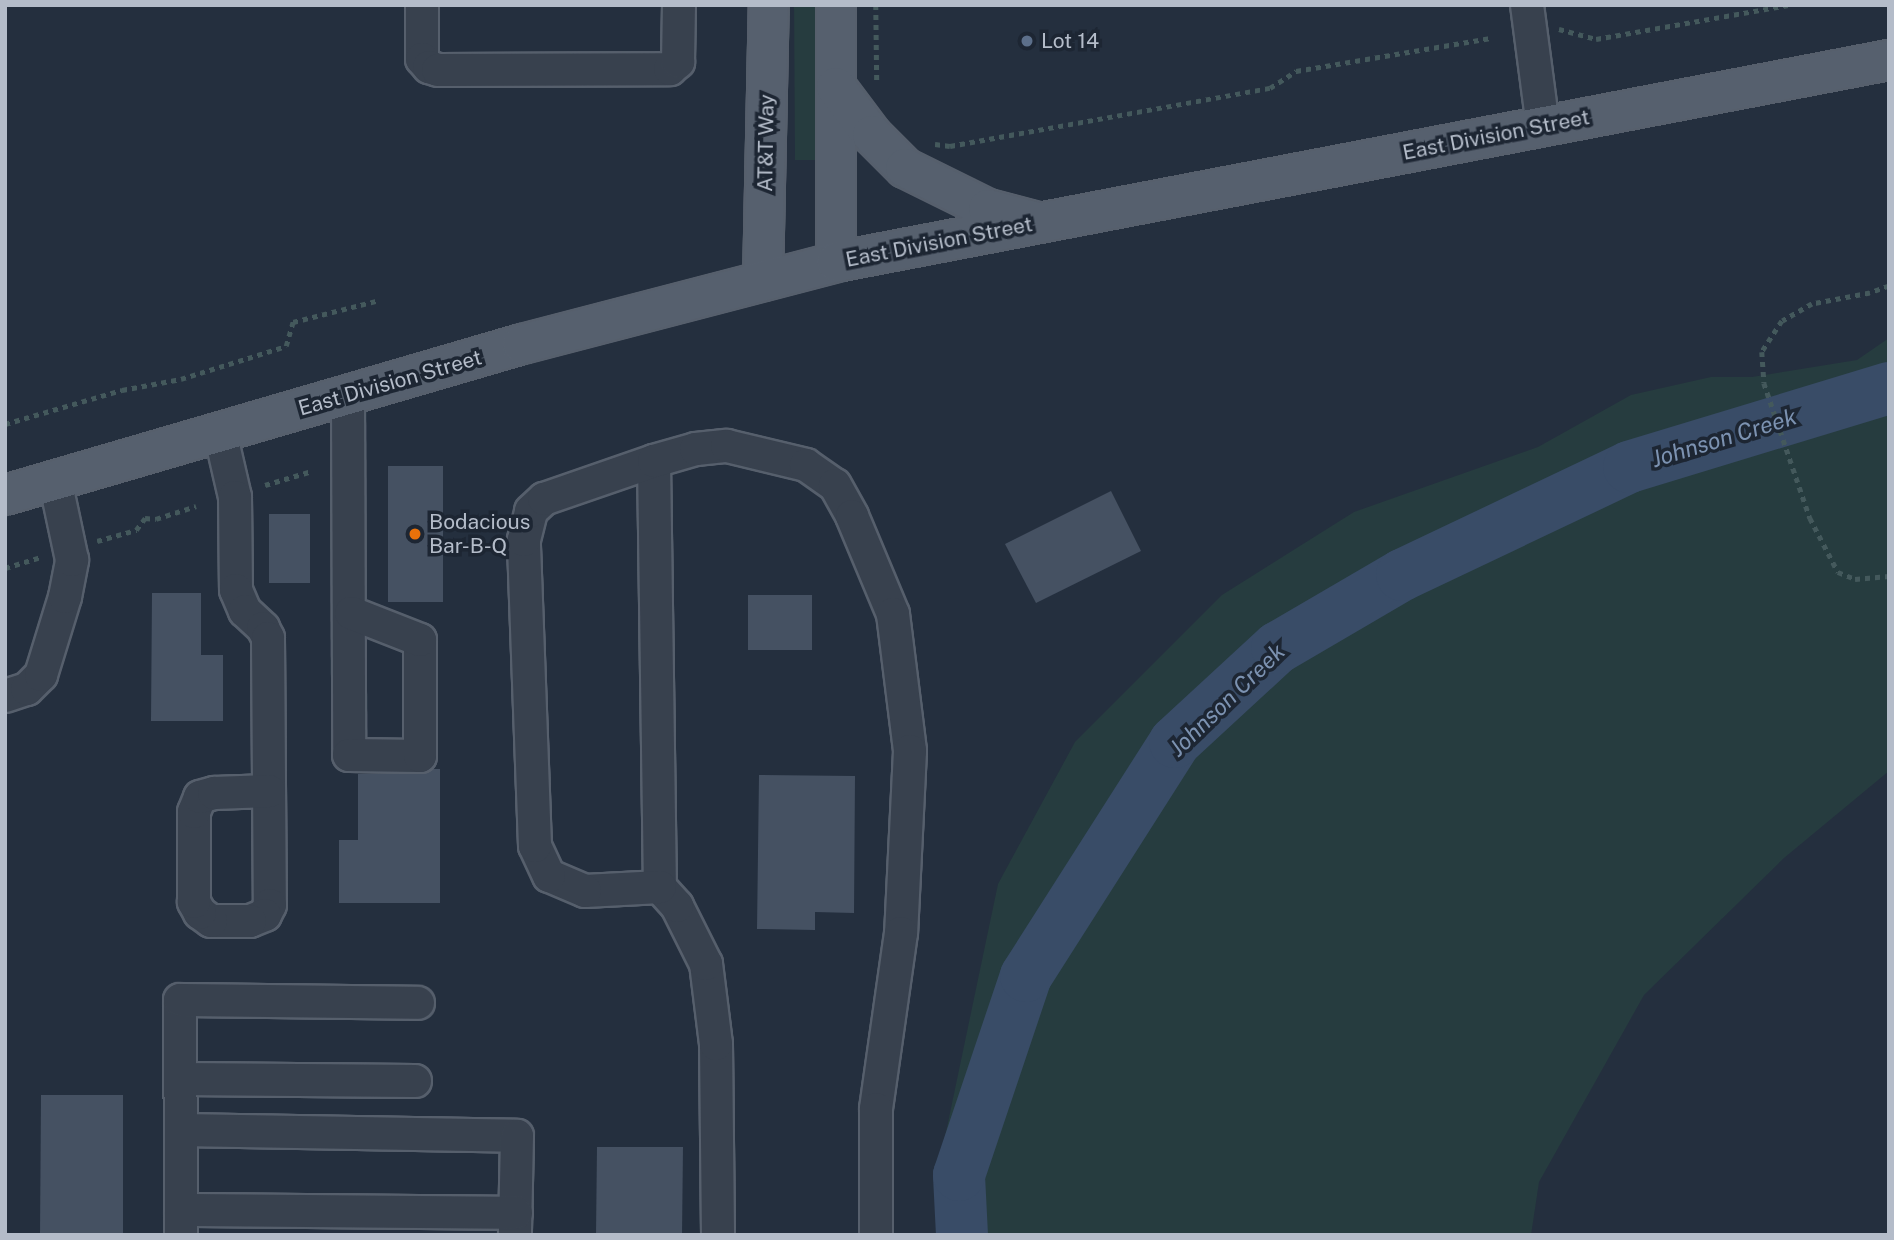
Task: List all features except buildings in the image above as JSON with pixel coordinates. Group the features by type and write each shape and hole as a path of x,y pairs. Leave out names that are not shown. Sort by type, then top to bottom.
{"main road":[{"name":"AT&T Way","path":"763,281 769,5"},
{"path":"836,5 836,262"},
{"name":"East Division Street","path":"5,495 522,344 836,262 1889,60"},
{"path":"836,87 872,135 905,168 988,209 1039,223"}],"lane":[{"path":"422,5 422,59 429,67 438,70 670,69 678,62 679,5"},
{"path":"1527,5 1543,126"},
{"path":"348,395 351,613 349,755 420,756 419,640 351,613"},
{"path":"220,432 235,496 236,590 244,611 262,628 268,638 269,791"},
{"path":"660,887 585,891 549,876 535,846 524,540 531,512 544,499 696,449 727,446 806,465 835,485 852,516 893,614 910,751 901,933 876,1108 876,1235"},
{"path":"654,461 660,887 677,906 705,964 716,1044 718,1235"},
{"path":"5,696 27,689 41,675 65,597 72,560 55,480"},
{"path":"181,1130 517,1136 516,1224 181,1223 180,1000 418,1003"},
{"path":"181,1079 415,1081"}],"path":[{"path":"876,5 878,92"},
{"path":"1551,27 1596,39 1788,5"},
{"path":"927,142 950,146 1270,88 1296,71 1492,37"},
{"path":"1889,286 1870,293 1812,304 1782,321 1762,352 1765,383 1810,518 1838,572 1855,579 1889,576"},
{"path":"5,424 122,390 181,379 286,346 293,322 376,300"},
{"path":"265,485 312,471"},
{"path":"86,544 136,530 145,518 156,519 196,506"},
{"path":"5,568 43,557"}],"green space":[{"path":"794,5 815,5 816,160 795,160"},
{"path":"1889,338 1889,771 1784,858 1644,995 1539,1182 1531,1235 938,1235 942,1151 998,884 1075,742 1222,595 1354,512 1538,447 1631,395 1711,377 1752,377 1857,360"}],"waterway":[{"name":"Johnson Creek","path":"962,1235 959,1175 1026,976 1175,742 1277,648 1402,575 1629,467 1889,388"}],"place":[{"name":"Lot 14","path":"1027,41"},
{"name":"Bodacious Bar-B-Q","path":"415,534"}]}
